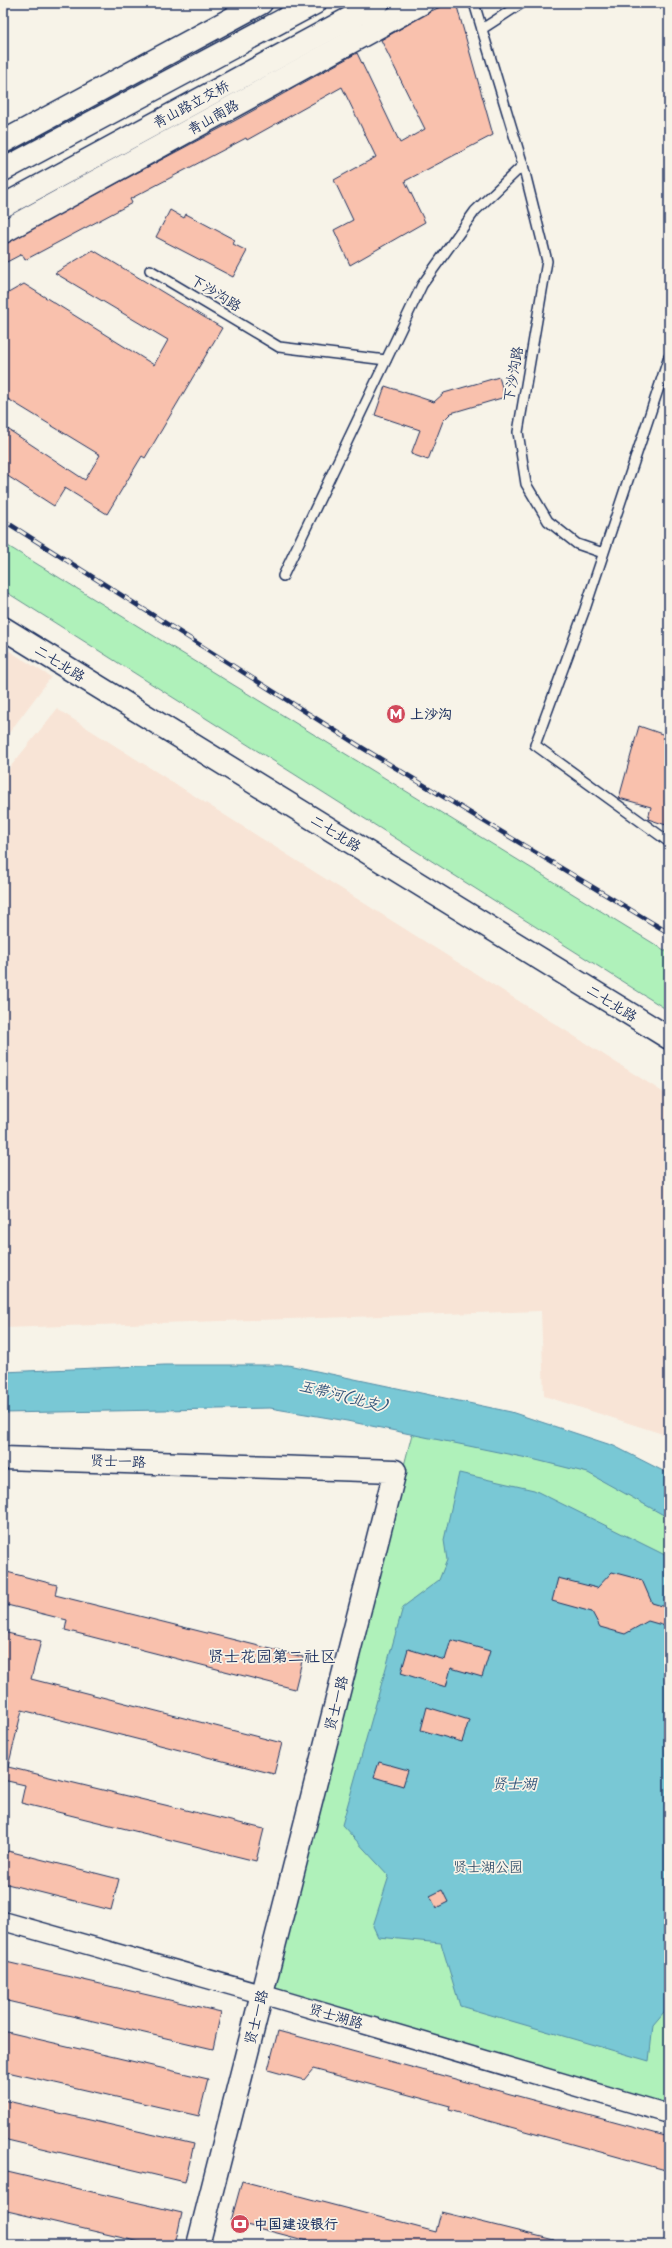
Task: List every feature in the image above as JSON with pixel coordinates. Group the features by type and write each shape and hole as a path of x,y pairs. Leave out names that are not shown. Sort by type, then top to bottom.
{"main road":[{"path":"3,142 262,3"},
{"path":"3,170 314,3"},
{"name":"青山路立交桥","path":"3,206 378,3"},
{"name":"青山南路","path":"3,232 422,3"},
{"name":"二七北路","path":"3,628 669,1038"},
{"name":"贤士一路","path":"3,1458 395,1471 198,2245"}],"street":[{"name":"贤士湖路","path":"3,1921 261,1994 669,2114"}],"lane":[{"name":"下沙沟路","path":"474,3 523,165 547,261 518,432 526,484 548,521 577,544 603,553"},
{"path":"482,29 522,3"},
{"path":"283,576 422,285 476,211 523,165"},
{"name":"下沙沟路","path":"150,270 279,347 386,360"},
{"path":"669,357 603,553 535,745 669,842"}],"shaded area":[{"path":"3,647 51,677 3,741"},
{"path":"57,709 669,1096 669,1436 544,1396 541,1311 3,1328 3,776"}],"green space":[{"path":"3,543 669,953 669,1011 3,590"},
{"name":"贤士湖","path":"413,1430 590,1470 669,1510 669,2108 271,1992"}],"water":[{"name":"玉带河(北支)","path":"165,1365 288,1365 511,1412 614,1446 669,1474 669,1518 588,1473 532,1459 347,1421 270,1408 3,1413 3,1372"},
{"name":"贤士湖","path":"459,1473 534,1490 669,1557 669,2006 653,2025 649,2061 460,2006 441,1943 378,1937 373,1926 389,1876 342,1825 403,1607 439,1580 447,1560 444,1540"}],"building":[{"path":"450,3 456,3 493,135 405,181 425,222 350,265 334,230 353,220 334,180 376,157 342,87 247,140 246,138 130,199 132,203 25,260 22,254 3,264 3,244 236,120 357,53 400,143 425,129 381,40 431,11"},
{"path":"170,210 184,218 186,214 235,240 233,244 247,251 233,277 156,237"},
{"path":"93,250 222,328 145,458 142,456 107,514 65,488 54,506 3,473 3,426 85,480 100,455 3,396 3,296 24,284 154,365 168,340 55,273"},
{"path":"499,377 505,397 451,413 443,421 428,460 411,454 420,430 375,415 385,386 434,402 444,393"},
{"path":"639,726 665,735 663,742 669,743 669,826 648,819 651,807 619,798"},
{"path":"3,1571 57,1585 55,1595 303,1657 295,1689 65,1630 67,1620 3,1604"},
{"path":"612,1572 642,1580 652,1603 669,1608 669,1627 648,1621 625,1634 600,1627 592,1612 552,1601 558,1578 597,1588"},
{"path":"3,1632 41,1641 31,1679 282,1743 274,1774 22,1710 8,1767 264,1829 256,1861 21,1803 25,1785 3,1780"},
{"path":"451,1640 490,1651 482,1677 451,1668 446,1687 401,1673 408,1649 445,1660"},
{"path":"427,1707 469,1720 462,1742 421,1730"},
{"path":"379,1762 408,1770 403,1786 374,1777"},
{"path":"8,1851 119,1879 111,1910 3,1883 3,1869"},
{"path":"442,1890 448,1902 436,1908 430,1896"},
{"path":"6,1962 221,2012 213,2049 3,2000 3,1976"},
{"path":"3,2031 208,2079 199,2116 3,2071"},
{"path":"278,2031 669,2137 669,2171 449,2110 450,2106 313,2069 304,2080 268,2070"},
{"path":"3,2100 194,2144 185,2182 3,2139"},
{"path":"3,2171 182,2213 175,2245 153,2245 3,2210"},
{"path":"242,2181 436,2232 441,2212 554,2240 554,2245 323,2245 231,2221"}],"railway":[{"path":"3,520 361,747 669,933"}],"place":[{"name":"上沙沟","path":"396,714"},
{"name":"中国建设银行","path":"240,2224"}],"district":[{"name":"贤士花园第二社区","path":"272,1656"}],"park label":[{"name":"贤士湖公园","path":"488,1867"}]}
